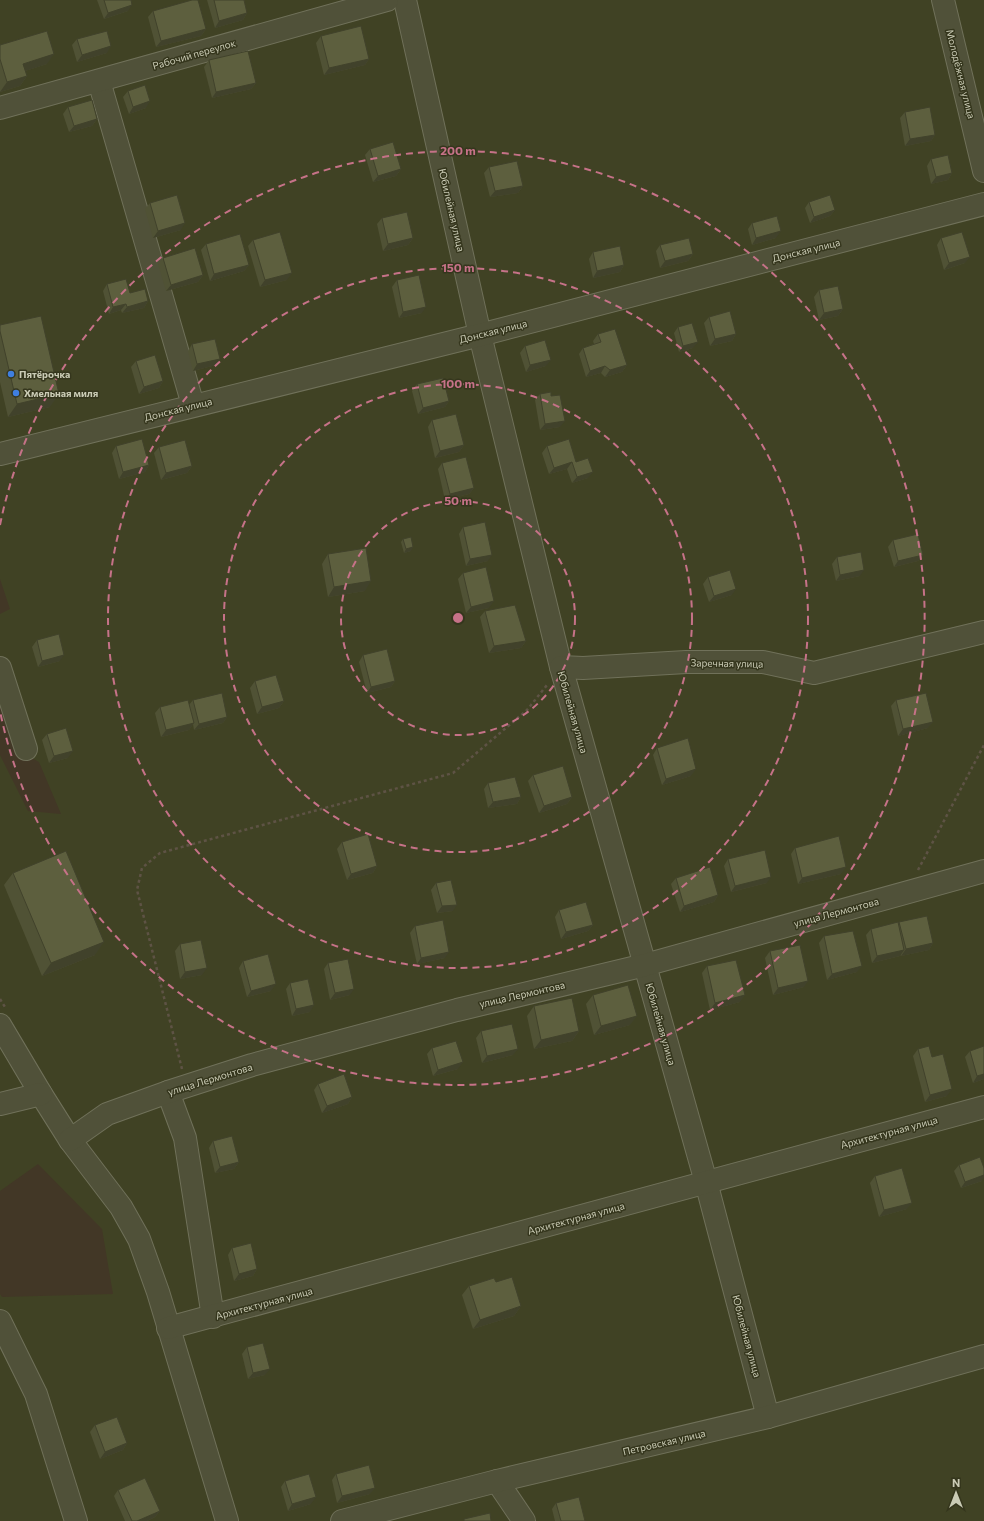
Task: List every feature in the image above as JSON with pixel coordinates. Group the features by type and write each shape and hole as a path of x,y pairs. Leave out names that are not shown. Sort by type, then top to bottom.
{"street":[{"name":"Рабочий переулок","path":"0,108 387,0"},
{"name":"Юбилейная улица","path":"405,0 480,335 561,667 706,1182 768,1417"},
{"name":"Молодёжная улица","path":"943,0 984,171"},
{"path":"99,81 193,405"},
{"name":"Донская улица","path":"0,454 480,335 984,204"},
{"name":"Заречная улица","path":"561,667 583,668 686,662 763,662 814,673 984,632"},
{"path":"0,668 26,749"},
{"name":"улица Лермонтова","path":"70,1140 107,1114 177,1089 252,1065 457,1010 645,965 984,871"},
{"path":"0,1026 40,1094 70,1140 121,1207 139,1239 158,1292 227,1521"},
{"path":"177,1089 213,1317"},
{"path":"0,1104 40,1094"},
{"name":"Архитектурная улица","path":"168,1328 984,1106"},
{"path":"0,1321 36,1394 76,1521"},
{"name":"Петровская улица","path":"342,1521 497,1481 768,1417 984,1356"},
{"path":"497,1481 524,1521"}],"path":[{"path":"177,1089 138,890 142,868 160,853 453,773 527,710 561,667"},
{"path":"906,892 953,806 984,745"}],"shaded area":[{"path":"0,579 10,609 0,614"},
{"path":"0,684 22,753 39,762 61,814 28,811 0,755"},
{"path":"38,1164 102,1229 113,1294 2,1297 0,1294 0,1191"}],"building":[{"path":"104,0 131,0 132,5 108,13"},
{"path":"192,0 198,0 206,29 161,41 153,11"},
{"path":"214,0 244,0 247,13 219,21"},
{"path":"361,26 369,59 329,68 321,36"},
{"path":"47,31 54,54 23,64 27,76 7,82 0,59 0,45"},
{"path":"107,31 111,46 82,55 77,39"},
{"path":"248,51 256,83 216,92 209,60"},
{"path":"145,85 150,101 133,107 128,91"},
{"path":"92,100 97,119 74,126 68,107"},
{"path":"930,107 935,135 910,139 905,112"},
{"path":"393,142 401,169 378,176 370,149"},
{"path":"948,155 952,173 936,177 931,159"},
{"path":"517,161 523,186 495,191 489,167"},
{"path":"177,195 185,223 158,231 150,203"},
{"path":"830,195 835,210 814,217 809,202"},
{"path":"407,212 413,238 388,244 382,218"},
{"path":"777,216 781,231 756,238 752,223"},
{"path":"280,232 292,273 265,280 253,240"},
{"path":"962,232 970,257 949,263 941,238"},
{"path":"240,234 249,265 214,274 206,244"},
{"path":"689,238 693,254 665,261 660,245"},
{"path":"620,246 624,265 597,271 593,252"},
{"path":"195,248 203,275 171,285 163,258"},
{"path":"419,275 426,307 403,312 397,280"},
{"path":"126,279 130,293 145,289 148,301 127,307 126,304 113,307 107,284"},
{"path":"838,286 843,309 824,313 819,290"},
{"path":"730,311 736,334 715,339 709,317"},
{"path":"41,316 59,394 17,404 0,331 0,325"},
{"path":"692,323 698,342 683,346 678,327"},
{"path":"615,329 627,365 610,370 605,366 590,371 583,348 601,342 598,334"},
{"path":"215,339 220,359 197,364 192,344"},
{"path":"545,340 551,360 530,365 525,346"},
{"path":"155,355 163,381 144,387 136,361"},
{"path":"443,378 449,401 423,408 417,384"},
{"path":"551,392 551,396 560,395 565,421 545,424 540,394"},
{"path":"456,414 464,445 440,451 432,420"},
{"path":"142,439 149,465 123,472 116,446"},
{"path":"569,439 576,462 588,458 593,472 577,477 572,462 554,468 547,446"},
{"path":"185,440 192,466 166,473 159,447"},
{"path":"466,457 474,488 450,494 442,463"},
{"path":"485,522 492,555 470,559 463,527"},
{"path":"918,534 923,555 898,561 893,540"},
{"path":"411,537 413,547 406,549 403,539"},
{"path":"366,548 371,581 334,587 328,554"},
{"path":"861,552 864,570 840,575 837,557"},
{"path":"486,567 494,601 471,607 463,573"},
{"path":"730,570 736,589 714,596 708,577"},
{"path":"515,605 526,641 494,646 485,611"},
{"path":"59,634 64,655 42,661 37,640"},
{"path":"387,649 395,681 371,687 363,655"},
{"path":"276,675 284,701 262,707 255,681"},
{"path":"222,693 227,717 199,724 193,700"},
{"path":"926,693 933,722 903,729 896,700"},
{"path":"188,700 194,723 166,730 160,707"},
{"path":"66,728 73,751 54,756 47,734"},
{"path":"688,738 696,769 666,779 657,748"},
{"path":"563,766 572,797 544,806 533,775"},
{"path":"515,777 521,797 493,802 488,783"},
{"path":"368,834 377,866 351,874 342,842"},
{"path":"839,836 846,867 802,878 795,848"},
{"path":"765,850 771,877 735,886 728,859"},
{"path":"66,851 104,942 51,963 13,873"},
{"path":"710,867 718,895 684,906 676,878"},
{"path":"451,880 457,905 442,906 436,883"},
{"path":"586,902 593,925 566,932 559,910"},
{"path":"927,916 933,943 906,949 899,922"},
{"path":"443,920 449,952 421,958 415,926"},
{"path":"898,922 904,950 877,956 871,929"},
{"path":"853,931 862,966 832,974 824,936"},
{"path":"201,940 207,968 185,972 180,944"},
{"path":"800,945 808,981 778,988 770,951"},
{"path":"268,954 276,984 251,991 243,961"},
{"path":"348,959 354,989 335,993 328,963"},
{"path":"736,960 745,995 715,1003 707,966"},
{"path":"308,979 314,1005 296,1009 290,983"},
{"path":"628,985 637,1016 601,1026 593,995"},
{"path":"572,998 579,1031 541,1040 534,1006"},
{"path":"512,1024 518,1049 487,1056 481,1031"},
{"path":"456,1041 463,1062 438,1070 432,1048"},
{"path":"929,1046 932,1057 943,1054 952,1089 930,1095 918,1049"},
{"path":"984,1046 984,1074 977,1076 970,1051"},
{"path":"344,1074 352,1097 327,1106 318,1084"},
{"path":"232,1136 239,1162 220,1167 213,1141"},
{"path":"980,1157 984,1168 984,1175 965,1182 959,1165"},
{"path":"902,1168 912,1203 884,1210 875,1176"},
{"path":"251,1243 257,1269 239,1274 232,1248"},
{"path":"512,1277 521,1306 480,1320 469,1286 494,1278 496,1282"},
{"path":"263,1343 270,1369 253,1373 247,1347"},
{"path":"117,1417 127,1443 105,1452 95,1425"},
{"path":"369,1465 375,1488 342,1496 336,1474"},
{"path":"309,1474 316,1497 292,1504 285,1481"},
{"path":"145,1478 160,1511 137,1521 132,1521 118,1490"},
{"path":"579,1497 585,1521 561,1521 556,1503"},
{"path":"490,1513 491,1521 464,1521 464,1519"}],"place":[{"name":"Пятёрочка","path":"11,374"},
{"name":"Хмельная миля","path":"16,393"}]}
